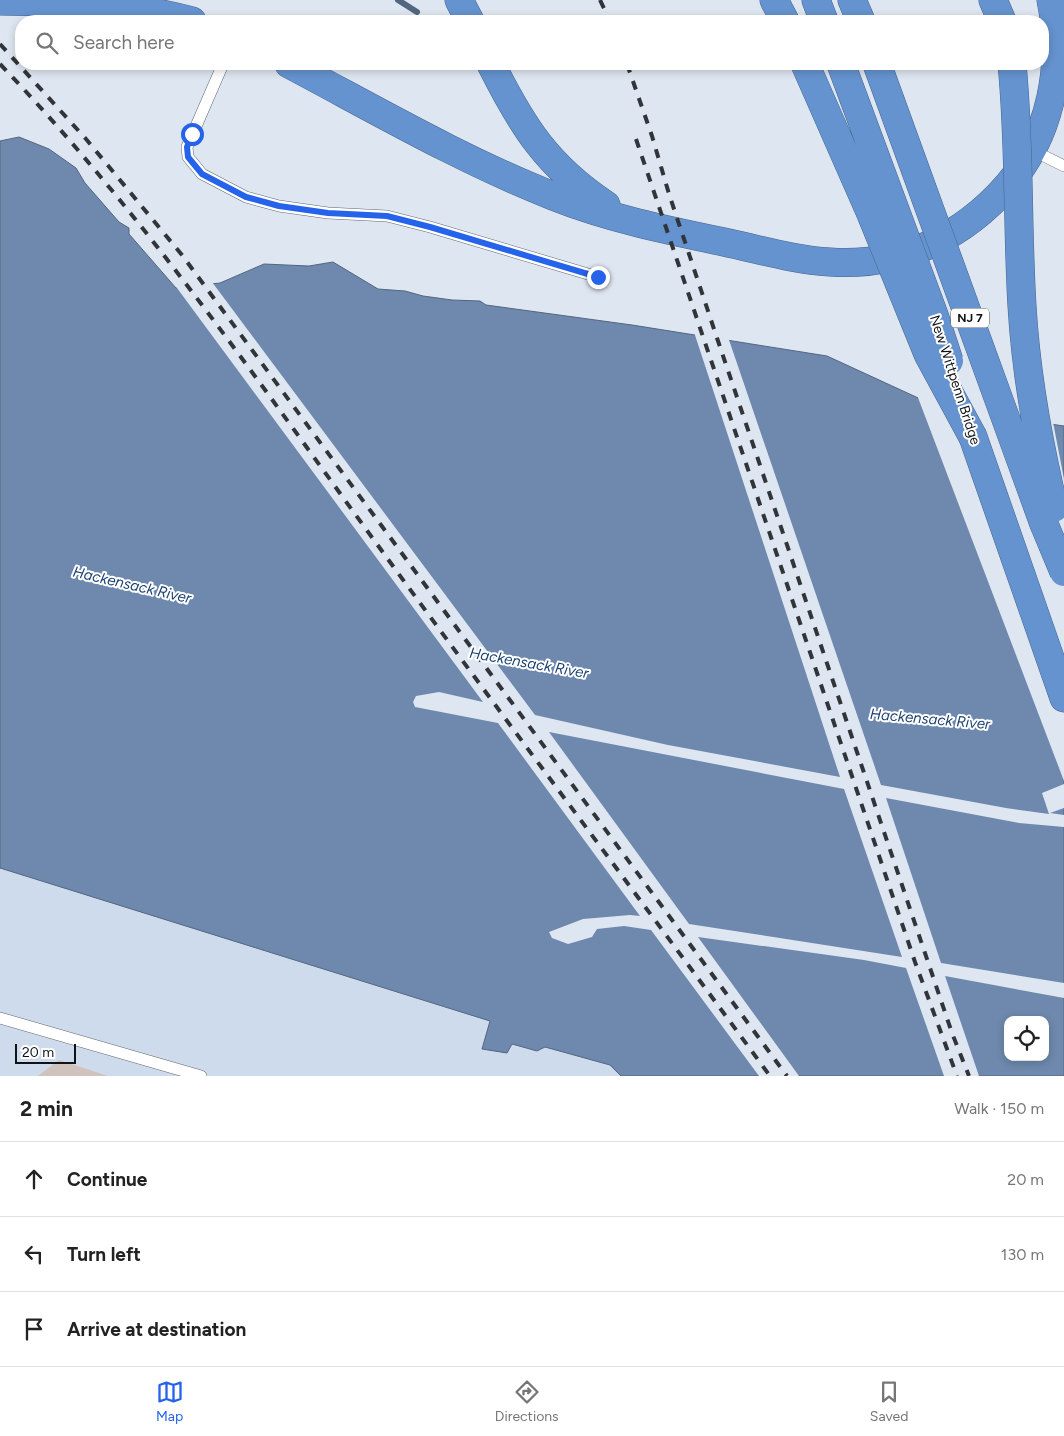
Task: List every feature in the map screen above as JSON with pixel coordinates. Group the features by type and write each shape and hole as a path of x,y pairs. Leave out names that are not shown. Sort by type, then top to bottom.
{"highway":[{"path":"459,0 467,15"},
{"path":"774,0 782,15"},
{"path":"816,0 822,15"},
{"path":"852,0 858,15"},
{"path":"993,0 999,15"},
{"path":"300,70 448,147 553,196 630,221 810,260 847,263 882,259 937,242 987,208 1013,179 1032,150 1048,110 1055,79 1060,51 1051,0"},
{"path":"0,1 49,2 126,8 165,15"},
{"path":"494,70 515,112 544,153 581,188 630,221"},
{"path":"808,70 867,205 928,354 973,437"},
{"name":"New Wittpenn Bridge","path":"843,70 934,315 973,437 1064,698"},
{"name":"NJ 7","path":"879,70 1044,524 1064,572"},
{"path":"1012,70 1022,306 1027,368 1043,459 1064,545"}],"lane":[{"path":"220,70 187,147 188,157 202,174 246,197 279,206 328,213 387,216 598,277"},
{"path":"1032,150 1064,166"},
{"path":"0,1018 201,1076"}],"shaded area":[{"path":"0,868 491,1021 482,1049 512,1044 537,1051 545,1047 610,1065 621,1076 0,1076"}],"water":[{"name":"Hackensack River","path":"19,137 49,149 76,168 85,183 119,222 129,228 129,234 176,288 220,283 264,264 309,266 333,262 378,289 405,291 423,296 452,300 480,301 486,305 632,325 827,356 940,408 1064,426 1064,1076 621,1076 610,1065 545,1047 537,1051 512,1044 507,1053 482,1049 490,1021 0,868 0,141"}],"pier":[{"path":"160,265 177,285 212,282 535,715 668,745 840,777 694,332 728,337 881,785 1049,814 1042,793 1064,784 1064,808 1050,813 1064,815 1064,827 1019,823 886,798 941,963 1064,983 1064,998 945,976 979,1076 944,1076 906,968 864,960 698,937 799,1076 759,1076 651,930 624,926 597,929 592,937 568,944 552,938 549,932 583,919 630,915 640,916 498,723 415,707 413,702 416,696 439,692 483,702","holes":["549,732 844,789 902,957 689,924"]},
{"path":"917,395 940,405 1053,422 1064,479 1064,781"}],"building":[{"path":"59,1060 108,1076 38,1076"}],"waterway":[{"path":"398,0 417,12"}],"railway":[{"path":"600,0 607,15"},
{"path":"0,44 15,61"},
{"path":"0,64 100,176 193,294 770,1076"},
{"path":"24,70 86,139 182,255 787,1076"},
{"path":"629,70 717,338 952,1033 969,1076"},
{"path":"636,139 915,962 957,1076"}],"route":[{"path":"192,134 187,147 188,157 202,174 246,197 279,206 328,213 387,216 598,277"}]}
